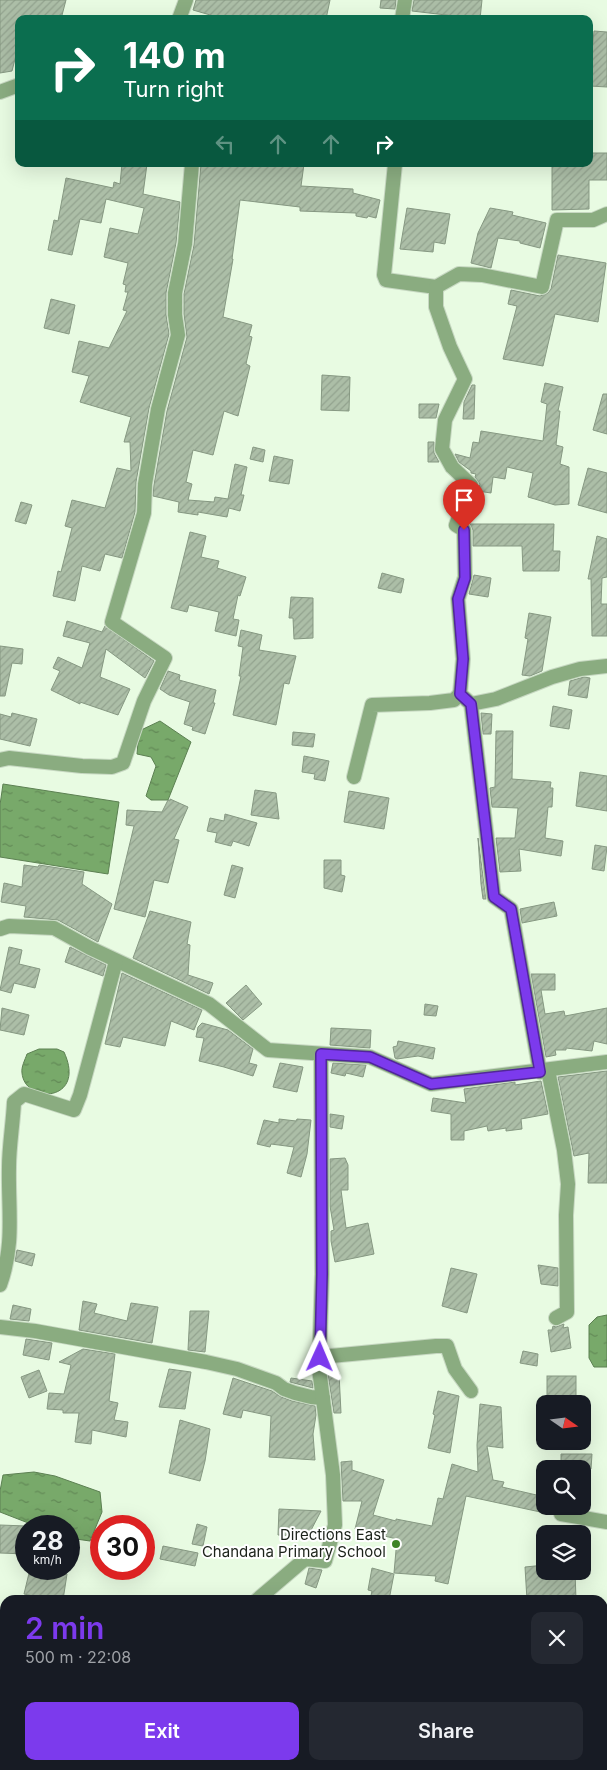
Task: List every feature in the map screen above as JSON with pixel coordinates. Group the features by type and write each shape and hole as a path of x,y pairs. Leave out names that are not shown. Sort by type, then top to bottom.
{"street":[{"path":"180,15 186,0"},
{"path":"403,15 405,0"},
{"path":"0,92 15,86"},
{"path":"0,760 9,758 82,766 112,767 123,763 144,700 165,658 112,622 144,513 145,484 158,409 178,335 175,293 185,244 192,167"},
{"path":"394,167 384,275 386,280 436,288 459,274 482,275 542,287 557,220 593,220 607,214"},
{"path":"354,777 372,705 430,704 454,700 460,694 463,659 458,599 465,578 464,530 456,525 471,485 452,467 442,449 445,420 465,379 450,347 436,307 436,288"},
{"path":"471,704 496,699 552,677 580,669 607,666"},
{"path":"460,694 471,704 494,897 511,909 544,1071 564,1150 568,1184 566,1215 567,1312 556,1318"},
{"path":"0,929 9,926 54,928 116,961 209,1004 268,1050 370,1057 431,1084 607,1062"},
{"path":"0,1285 6,1268 11,1228 8,1166 14,1102 24,1094 74,1110 80,1095 116,961"},
{"path":"264,1595 305,1559 325,1560 335,1525 333,1475 319,1369 322,1274 321,1054"},
{"path":"0,1327 35,1331 206,1362 237,1369 311,1398 323,1398"},
{"path":"320,1357 447,1346 455,1369 471,1391"},
{"path":"567,1515 607,1522"}],"water":[{"path":"160,721 191,742 168,800 151,800 146,796 156,766 151,757 137,754 139,731"},
{"path":"3,784 119,802 108,874 0,857 0,805"},
{"path":"39,1049 57,1049 64,1052 69,1069 68,1081 62,1089 53,1093 43,1094 33,1090 26,1083 22,1073 27,1054"},
{"path":"607,1315 607,1367 594,1367 589,1358 589,1325 597,1317"},
{"path":"34,1472 55,1476 100,1492 102,1512 101,1515 90,1515 90,1541 80,1540 80,1515 15,1515 15,1518 0,1512 0,1491 3,1475"}],"building":[{"path":"0,0 66,0 62,15 15,15 15,59 12,71 0,73"},
{"path":"196,0 330,0 327,15 210,15 193,10"},
{"path":"381,0 396,0 395,9 380,8"},
{"path":"414,0 482,0 480,15 446,15 412,11"},
{"path":"594,31 607,32 607,87 593,86"},
{"path":"593,153 607,153 607,180 589,180 589,209 552,210 552,167 593,167"},
{"path":"122,167 147,167 143,194 180,202 176,243 166,293 166,315 169,334 149,408 136,482 135,512 122,558 105,554 100,571 82,566 75,601 53,596 58,571 61,572 72,528 65,526 72,500 105,508 117,468 131,471 130,442 124,442 131,417 80,402 89,376 72,372 79,341 109,348 127,311 123,310 128,292 125,292 126,285 123,284 128,263 104,257 110,228 138,234 144,208 106,199 101,223 80,219 72,255 48,250 54,220 58,221 66,178 113,188 114,182 120,184"},
{"path":"201,167 304,167 301,186 353,189 353,193 380,200 376,218 368,216 367,218 356,216 356,213 300,211 300,207 240,200 233,259 223,317 252,325 249,336 252,337 246,364 250,366 238,416 224,411 213,455 193,450 186,482 192,484 188,500 214,502 215,497 228,499 235,464 247,467 241,495 244,495 240,511 229,508 227,517 198,512 198,515 178,512 179,502 153,496 167,411 187,337 184,294 194,245"},
{"path":"407,208 450,214 445,244 434,242 433,252 400,249"},
{"path":"490,208 513,212 512,215 546,223 540,248 520,243 520,241 498,238 491,268 471,263 478,233"},
{"path":"558,255 606,263 598,322 555,314 543,366 503,359 517,306 508,304 511,290 540,296 548,293 551,289"},
{"path":"51,299 75,305 69,334 44,328"},
{"path":"322,375 350,377 349,411 321,410"},
{"path":"545,383 563,387 558,411 560,411 556,445 563,447 560,464 569,467 569,504 555,505 528,497 533,473 507,467 505,479 493,477 491,493 478,491 480,484 475,477 476,474 471,473 459,462 455,454 470,458 473,442 479,443 481,431 543,441 547,404 541,402"},
{"path":"472,385 475,385 474,419 463,419 464,402"},
{"path":"603,394 607,394 607,434 593,430"},
{"path":"419,404 439,404 436,418 419,418"},
{"path":"428,442 434,442 434,453 439,462 428,462"},
{"path":"253,447 265,450 263,462 250,459"},
{"path":"274,456 293,460 289,484 269,481"},
{"path":"588,468 607,473 607,513 578,505"},
{"path":"21,502 32,505 26,524 15,521"},
{"path":"470,524 554,524 553,551 560,551 559,571 523,571 522,546 473,546 473,530"},
{"path":"190,532 206,536 201,557 219,561 217,568 246,577 240,596 238,595 233,619 239,620 236,636 215,631 219,612 189,605 187,612 171,608"},
{"path":"597,536 607,539 607,577 602,578 601,604 607,604 607,636 592,636 591,579 588,579"},
{"path":"382,573 404,579 401,593 378,588"},
{"path":"474,575 491,578 488,597 469,594"},
{"path":"291,597 313,598 313,638 294,639 293,618 289,618"},
{"path":"529,613 551,617 542,671 530,676 522,675 528,639 525,638"},
{"path":"67,621 102,632 105,626 154,661 145,678 106,649 100,677 130,689 118,715 80,702 80,704 51,690 60,671 53,668 58,657 82,668 90,643 63,636"},
{"path":"241,630 262,635 259,650 296,656 289,684 284,683 276,725 233,715 241,676 239,676 243,647 238,646"},
{"path":"0,646 23,649 22,664 12,663 5,696 0,696"},
{"path":"168,671 180,675 179,680 216,690 213,703 215,703 205,734 192,730 193,727 184,724 190,702 169,695 160,689"},
{"path":"584,677 590,678 587,698 568,695 570,681"},
{"path":"553,706 572,710 569,729 550,726"},
{"path":"12,713 37,719 30,746 0,739 0,714 11,717"},
{"path":"481,713 492,714 491,734 483,734"},
{"path":"496,731 513,731 512,779 551,782 550,788 553,788 552,807 548,807 545,838 563,841 561,856 519,849 521,871 500,872 496,838 515,838 518,808 492,807 490,788 495,787"},
{"path":"293,732 315,734 313,747 292,745"},
{"path":"304,756 329,761 325,781 314,779 315,774 302,772"},
{"path":"580,772 607,776 607,811 576,806"},
{"path":"255,790 276,793 279,819 251,815"},
{"path":"349,791 389,798 384,829 344,822"},
{"path":"170,799 188,807 174,839 179,840 168,883 154,880 145,917 114,909 134,826 126,825 127,810 162,812"},
{"path":"225,814 257,823 249,846 233,841 231,846 215,842 217,833 207,831 210,818 224,821"},
{"path":"478,838 486,899 483,899 481,884"},
{"path":"595,845 607,847 604,871 592,869"},
{"path":"324,860 341,860 341,875 345,876 342,892 324,888"},
{"path":"24,865 38,867 39,865 84,872 82,884 112,904 98,942 58,920 24,917 26,906 1,902 4,883 22,887"},
{"path":"232,865 243,868 235,898 224,895"},
{"path":"554,902 557,916 522,923 520,909"},
{"path":"150,911 191,922 187,944 190,945 188,975 213,983 209,994 133,958"},
{"path":"9,947 22,950 19,964 40,969 35,988 14,983 11,993 0,990"},
{"path":"70,947 106,965 103,976 65,962"},
{"path":"122,973 202,1010 194,1030 171,1021 165,1046 123,1037 120,1047 105,1044"},
{"path":"531,974 555,974 555,990 541,990 545,1014 564,1011 565,1016 607,1008 607,1044 594,1041 592,1051 566,1048 566,1050 555,1050 556,1055 546,1057"},
{"path":"246,985 262,1004 243,1020 226,1003"},
{"path":"425,1004 438,1006 436,1016 424,1015"},
{"path":"2,1008 29,1015 24,1035 0,1030"},
{"path":"202,1023 228,1030 253,1049 249,1063 257,1065 253,1076 199,1061 204,1038 196,1037 198,1027"},
{"path":"331,1028 371,1030 370,1048 330,1045"},
{"path":"398,1041 435,1048 433,1059 418,1056 395,1058 393,1047 397,1046"},
{"path":"280,1063 303,1067 297,1092 273,1087"},
{"path":"333,1063 366,1065 363,1077 346,1073 345,1076 331,1073"},
{"path":"607,1071 607,1183 588,1183 589,1153 574,1156 558,1077"},
{"path":"541,1081 548,1114 521,1119 522,1129 506,1131 506,1128 488,1131 487,1126 464,1131 464,1140 451,1140 451,1114 431,1111 433,1098 466,1103 464,1089 515,1082 515,1085"},
{"path":"330,1114 344,1116 342,1129 330,1127"},
{"path":"279,1119 311,1120 307,1154 301,1177 287,1173 294,1147 271,1144 270,1147 257,1144 264,1120 279,1123"},
{"path":"345,1158 348,1165 348,1190 341,1190 346,1228 368,1223 374,1254 335,1262 331,1241 331,1231 334,1230 330,1206 330,1159"},
{"path":"17,1250 35,1254 32,1266 15,1261"},
{"path":"538,1265 558,1268 558,1286 541,1284"},
{"path":"451,1268 477,1274 467,1313 442,1306"},
{"path":"83,1301 97,1304 94,1313 127,1321 131,1303 158,1307 152,1343 79,1330"},
{"path":"13,1305 31,1309 29,1321 10,1319"},
{"path":"190,1311 209,1311 205,1352 188,1350"},
{"path":"564,1324 563,1328 568,1327 571,1348 551,1352 548,1330 552,1330 553,1326 556,1327"},
{"path":"26,1339 52,1343 49,1360 23,1355"},
{"path":"83,1349 115,1354 109,1401 118,1403 114,1420 128,1422 126,1437 92,1430 91,1444 75,1442 79,1413 63,1413 63,1410 47,1409 49,1393 64,1394 71,1365 59,1362"},
{"path":"523,1351 538,1354 537,1366 520,1363"},
{"path":"169,1369 191,1372 185,1409 159,1407"},
{"path":"39,1370 47,1391 29,1398 21,1377"},
{"path":"339,1373 341,1413 334,1413 328,1374"},
{"path":"547,1376 576,1376 576,1395 547,1395"},
{"path":"233,1378 272,1391 292,1401 315,1406 316,1415 313,1434 315,1460 269,1457 271,1416 243,1410 241,1418 223,1414"},
{"path":"291,1378 312,1381 313,1388 290,1382"},
{"path":"438,1391 459,1396 450,1453 428,1448"},
{"path":"480,1404 501,1407 503,1448 487,1446 493,1480 504,1482 502,1487 536,1495 536,1511 466,1496 448,1584 435,1581 436,1576 394,1573 397,1539 355,1529 362,1501 343,1501 341,1462 352,1461 352,1470 384,1480 373,1515 396,1521 396,1519 432,1526 438,1498 443,1499 452,1464 478,1472 477,1445"},
{"path":"180,1420 210,1429 200,1481 169,1473"},
{"path":"561,1454 592,1454 591,1469 591,1460 561,1460"},
{"path":"279,1509 321,1511 308,1536 278,1535"},
{"path":"197,1524 207,1527 203,1546 192,1544"},
{"path":"0,1525 15,1526 15,1554 0,1553"},
{"path":"163,1546 198,1553 195,1566 160,1559"},
{"path":"536,1566 536,1580 575,1580 576,1595 527,1595 525,1567"},
{"path":"309,1568 322,1570 316,1588 305,1584"},
{"path":"372,1568 394,1574 390,1595 371,1595 372,1591 368,1590"},
{"path":"27,1580 66,1580 64,1595 24,1594"}],"place":[{"name":"Directions East Chandana Primary School","path":"396,1544"}],"route":[{"path":"320,1357 322,1274 321,1054 370,1057 431,1084 540,1072 511,909 494,897 471,704 460,694 463,659 458,599 465,578 464,530"}]}
